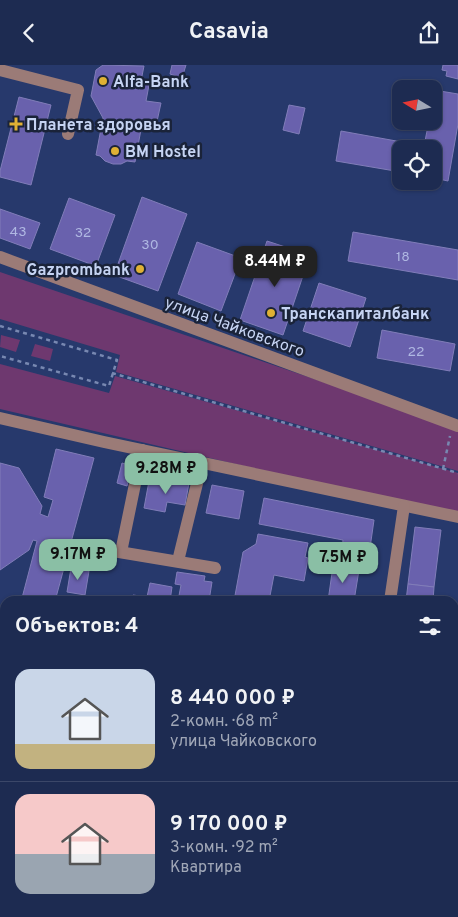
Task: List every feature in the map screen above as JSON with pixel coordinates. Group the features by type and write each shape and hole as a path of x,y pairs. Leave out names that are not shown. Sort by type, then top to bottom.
{"street":[{"path":"0,70 78,90 68,134"},
{"name":"улица Чайковского","path":"0,257 458,426"},
{"path":"0,418 458,517"},
{"path":"121,552 142,450"},
{"path":"178,561 202,463"},
{"path":"391,596 404,506"},
{"path":"89,547 215,568"}],"path":[{"path":"0,326 116,360 109,386 0,357"},
{"path":"112,373 458,473"}],"shaded area":[{"path":"0,272 458,428 458,471 116,372 120,355 0,319"},
{"path":"1,335 20,340 16,352 0,347"},
{"path":"35,344 53,349 50,361 31,356"},
{"path":"0,364 109,393 115,376 458,473 458,516 0,409"}],"building":[{"path":"103,65 144,66 141,81 149,85 146,101 161,103 156,126 142,124 135,162 127,161 121,164 113,164 96,155 103,118 91,96 96,70"},
{"path":"172,65 186,65 182,78 170,74"},
{"path":"443,65 458,65 458,79 446,76 447,71 442,70"},
{"path":"442,91 458,94 458,124 448,181 442,180 442,140 425,140 427,130 442,130"},
{"path":"19,97 51,105 31,185 0,177"},
{"path":"289,105 305,108 299,134 283,130"},
{"path":"341,131 392,140 392,170 336,161"},
{"path":"142,197 187,214 158,291 114,275"},
{"path":"69,198 115,215 96,266 50,249"},
{"path":"0,209 40,223 30,249 0,238"},
{"path":"353,232 458,250 458,280 348,261"},
{"path":"267,241 310,255 283,335 240,320"},
{"path":"197,242 241,258 221,311 178,294"},
{"path":"319,283 366,298 350,347 303,331"},
{"path":"382,330 455,344 450,371 377,358"},
{"path":"56,449 94,458 56,596 23,596 37,541 33,540 29,550 0,570 0,463 19,468 42,506 40,514 48,517 53,500 44,497"},
{"path":"122,463 132,466 127,486 117,483"},
{"path":"172,479 189,483 185,505 167,502 165,512 144,508 149,481 171,485"},
{"path":"212,485 244,491 239,519 206,513"},
{"path":"264,498 374,520 369,555 342,551 343,540 259,524"},
{"path":"415,527 441,530 434,587 408,584"},
{"path":"258,534 308,543 305,557 308,558 304,581 274,575 270,596 235,596 243,552 256,544"},
{"path":"333,566 359,570 355,596 329,596"},
{"path":"71,568 89,571 85,595 67,592"},
{"path":"177,572 205,576 204,581 212,582 210,596 179,596 181,585 175,584"},
{"path":"150,583 172,587 171,596 147,596"},
{"path":"408,584 434,587 433,596 407,596"}],"place":[{"name":"Alfa-Bank","path":"103,81"},
{"name":"Планета здоровья","path":"16,124"},
{"name":"BM Hostel","path":"115,151"},
{"name":"Gazprombank","path":"140,269"},
{"name":"Транскапиталбанк","path":"271,313"}]}
